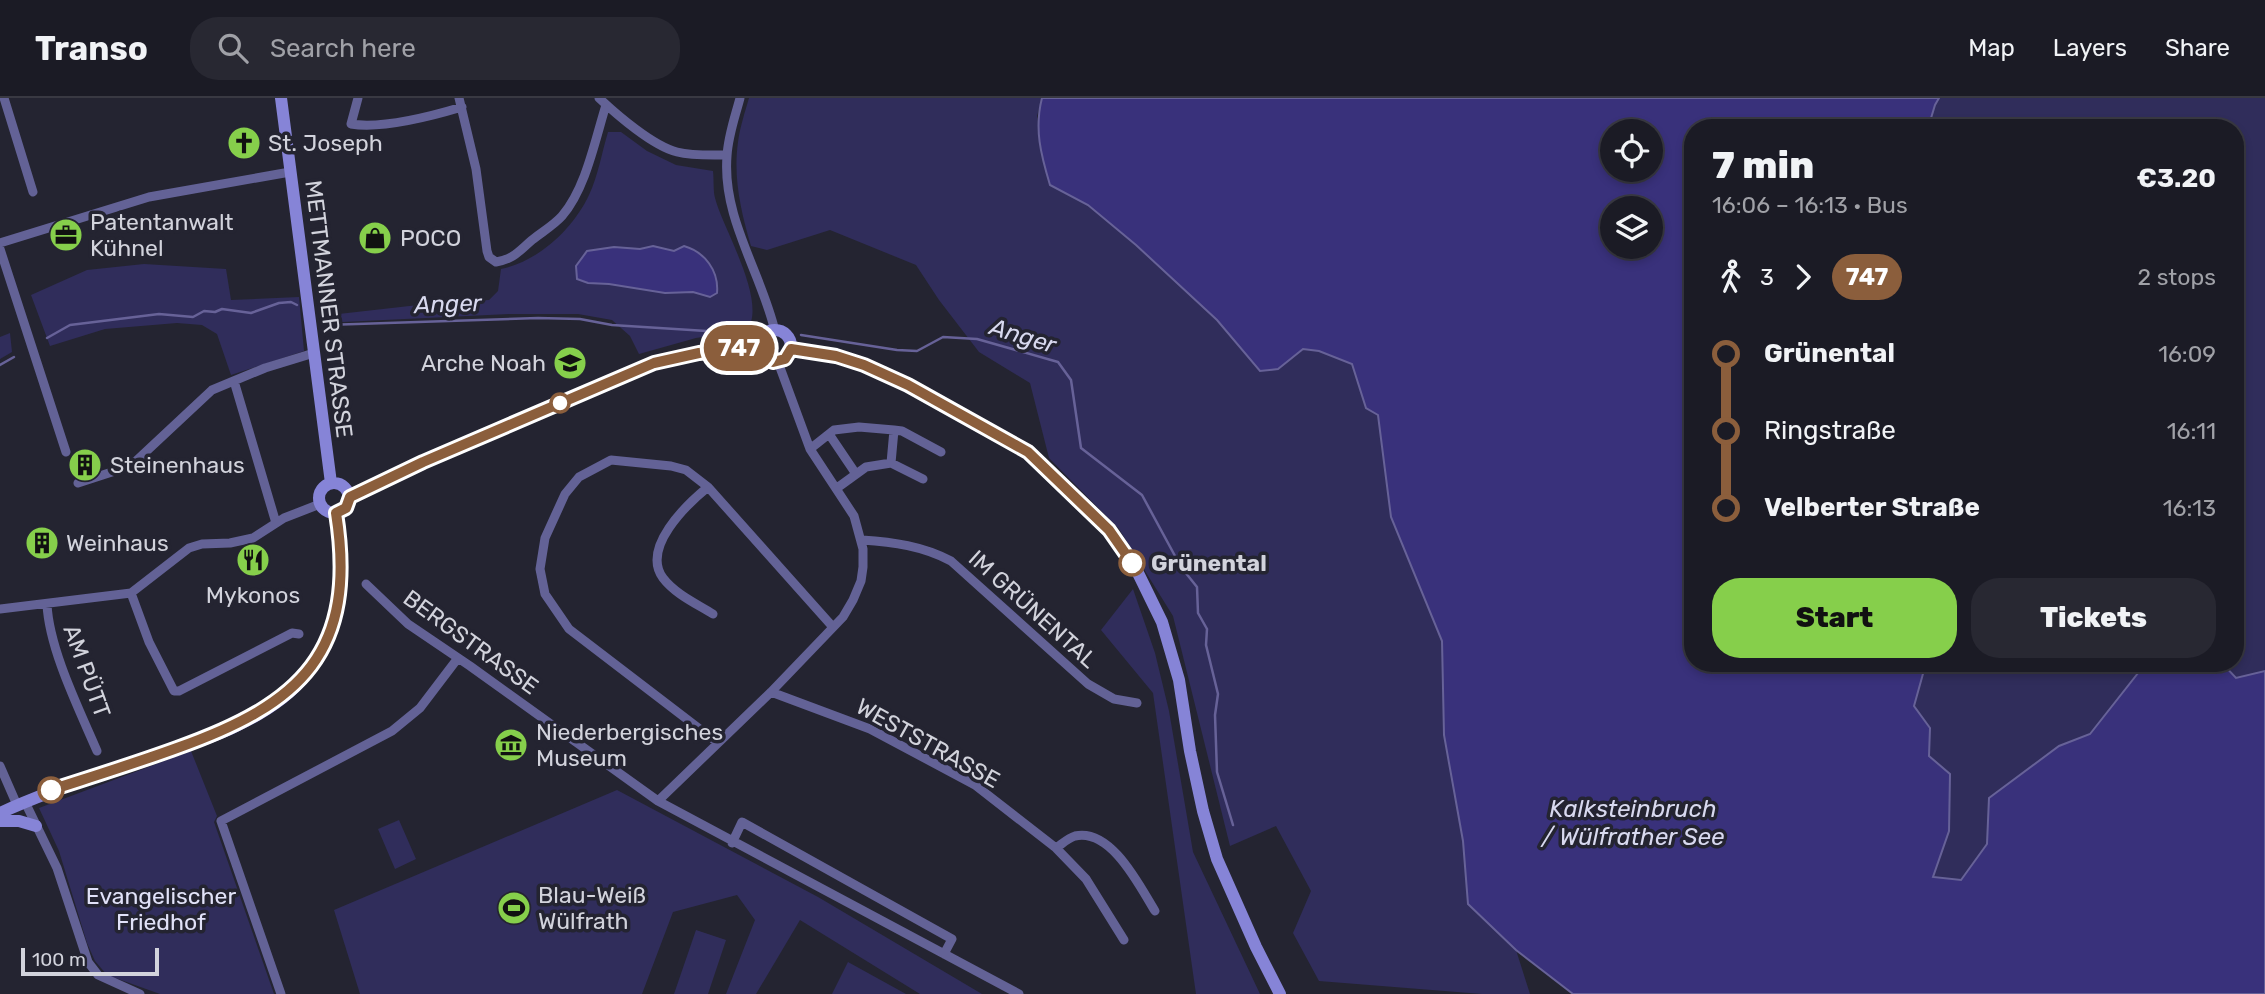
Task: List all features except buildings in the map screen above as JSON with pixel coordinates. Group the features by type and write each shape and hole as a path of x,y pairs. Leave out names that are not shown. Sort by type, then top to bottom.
{"street":[{"path":"4,98 33,192"},
{"name":"METTMANNER STRASSE","path":"281,98 331,483"},
{"path":"358,98 351,124 364,126 440,114 461,102 483,208 485,243 489,257 496,262 509,260 519,254 560,218 572,202 583,177 603,102 669,149 685,153 726,155"},
{"path":"740,98 726,155 728,186 733,213 766,298 775,331"},
{"path":"0,243 149,197 290,172"},
{"path":"0,248 66,452"},
{"path":"775,331 786,335 791,349 785,359 778,362 764,358 759,346 762,337 775,331"},
{"path":"350,497 413,466 654,363 699,353 759,346"},
{"path":"791,349 836,356 864,365 908,385 1028,452 1109,530 1138,573 1162,622 1179,680 1192,763 1217,859 1280,994"},
{"path":"78,483 136,461 212,390 314,353"},
{"path":"657,801 771,692 843,617 857,591 863,567 862,540 854,516 810,449 778,362"},
{"path":"234,381 276,523"},
{"path":"810,449 834,430 859,427 902,431 941,452"},
{"path":"891,463 894,430"},
{"path":"829,434 856,474"},
{"path":"719,743 569,629 545,594 540,569 545,538 565,494 579,477 611,460 686,470 708,487 832,626"},
{"path":"837,488 866,467 891,463 923,479"},
{"path":"331,483 341,484 350,497 346,508 336,513 325,510 319,497 322,489 331,483"},
{"path":"708,487 694,498 673,522 660,543 657,564 663,578 683,596 713,614"},
{"path":"0,609 131,593 182,552 202,544 230,543 253,538 276,523 320,504"},
{"path":"0,813 21,803 214,735 266,708 304,678 328,635 339,601 342,563 336,513"},
{"name":"IM GRÜNENTAL","path":"862,540 900,543 929,551 951,561 1088,684 1114,699 1137,703"},
{"name":"BERGSTRASSE","path":"366,584 401,619 657,801 1019,994"},
{"path":"131,593 149,642 174,691 200,681 292,633 299,634"},
{"name":"AM PÜTT","path":"47,604 47,617 56,647 97,751"},
{"path":"281,994 221,821 392,732 420,708 458,658"},
{"name":"WESTSTRASSE","path":"771,692 870,729 975,785 1056,848 1086,880 1124,940"},
{"path":"0,766 36,826 57,869 88,962 98,975 140,994"},
{"path":"0,821 19,821 36,826"},
{"path":"732,843 742,822 952,939 944,954"},
{"path":"1056,848 1072,836 1090,835 1105,843 1123,862 1155,911"}],"green space":[{"path":"749,98 1042,98 1037,116 1050,185 1088,205 1136,245 1239,344 1278,369 1303,349 1319,351 1352,363 1366,408 1378,414 1391,517 1442,641 1444,735 1463,841 1468,904 1516,950 1530,994 1482,994 1319,981 1293,933 1311,891 1276,826 1230,846 1173,616 1119,529 1049,458 1030,383 979,352 916,265 830,230 767,250 751,246 737,182 739,136"},
{"path":"1939,98 2265,98 2265,671 2235,678 2230,672 2244,672 2244,119 1931,119"},
{"path":"608,132 621,132 647,151 676,165 713,171 715,198 742,265 752,302 752,318 747,330 696,338 639,354 630,336 612,320 578,314 509,314 322,323 321,316 489,300 498,291 501,269 529,259 541,251 574,220 592,188"},
{"path":"144,264 226,269 231,300 299,297 304,351 231,375 217,334 202,325 177,323 105,329 50,346 31,295 87,270"},
{"path":"10,333 12,352 0,359 0,337"},
{"path":"1133,589 1155,653 1169,711 1193,852 1260,994 1196,994 1153,693 1101,630"},
{"path":"1923,672 2139,672 2090,734 2059,746 1989,798 1987,844 1961,880 1933,877 1949,831 1929,756 1930,728 1914,706"},
{"name":"Evangelischer Friedhof","path":"191,751 217,816 214,822 274,994 160,994 107,975 95,961 87,943 59,851 39,808"},
{"name":"Blau-Weiß Wülfrath","path":"617,790 818,897 982,994 920,994 800,920 756,994 726,994 755,920 737,895 673,912 642,994 360,994 334,910"},
{"path":"399,820 416,859 395,869 378,829"},
{"path":"696,930 726,940 708,994 674,994"},
{"path":"848,962 906,994 832,994"}],"water":[{"name":"Kalksteinbruch / Wülfrather See","path":"1042,98 1939,98 1931,119 1684,119 1684,672 1923,672 1914,706 1930,728 1929,756 1950,774 1949,831 1933,877 1961,880 1987,844 1989,798 2059,746 2090,734 2139,672 2230,672 2236,678 2265,671 2265,994 1573,994 1516,950 1468,904 1463,841 1444,735 1442,641 1391,517 1378,415 1366,408 1352,364 1319,351 1303,349 1278,369 1260,371 1217,320 1136,245 1088,205 1050,185 1040,142"},
{"path":"653,246 674,251 684,246 698,253 713,270 717,293 710,297 693,292 665,293 588,283 577,279 576,266 587,251"}],"waterway":[{"name":"Anger","path":"47,338 70,325 159,314 193,317 204,311 215,312 222,309 251,313 279,303 291,302 297,305"},
{"name":"Anger","path":"326,325 538,318 580,319 612,325 738,333"},
{"name":"Anger","path":"801,335 917,351 943,337 977,339 1058,362 1071,380 1081,448 1142,495 1181,567 1197,587 1198,613 1207,629 1206,645 1218,694 1215,715 1217,772 1233,825"},
{"name":"Anger","path":"0,365 14,357"}],"bus line":[{"name":"747","path":"51,790 214,735 266,708 304,678 328,635 339,601 342,563 336,513 346,508 350,497 393,475 538,412 676,357 759,346 761,355 773,362 785,359 791,349 836,356 864,365 908,385 1028,452 1109,530 1132,563"}],"place":[{"name":"St. Joseph","path":"244,143"},
{"name":"Patentanwalt Kühnel","path":"66,235"},
{"name":"POCO","path":"375,238"},
{"name":"Arche Noah","path":"570,363"},
{"name":"Steinenhaus","path":"85,465"},
{"name":"Weinhaus","path":"42,543"},
{"name":"Mykonos","path":"253,560"},
{"name":"Grünental","path":"1132,563"},
{"name":"Niederbergisches Museum","path":"511,745"},
{"name":"Blau-Weiß Wülfrath","path":"514,908"}]}
